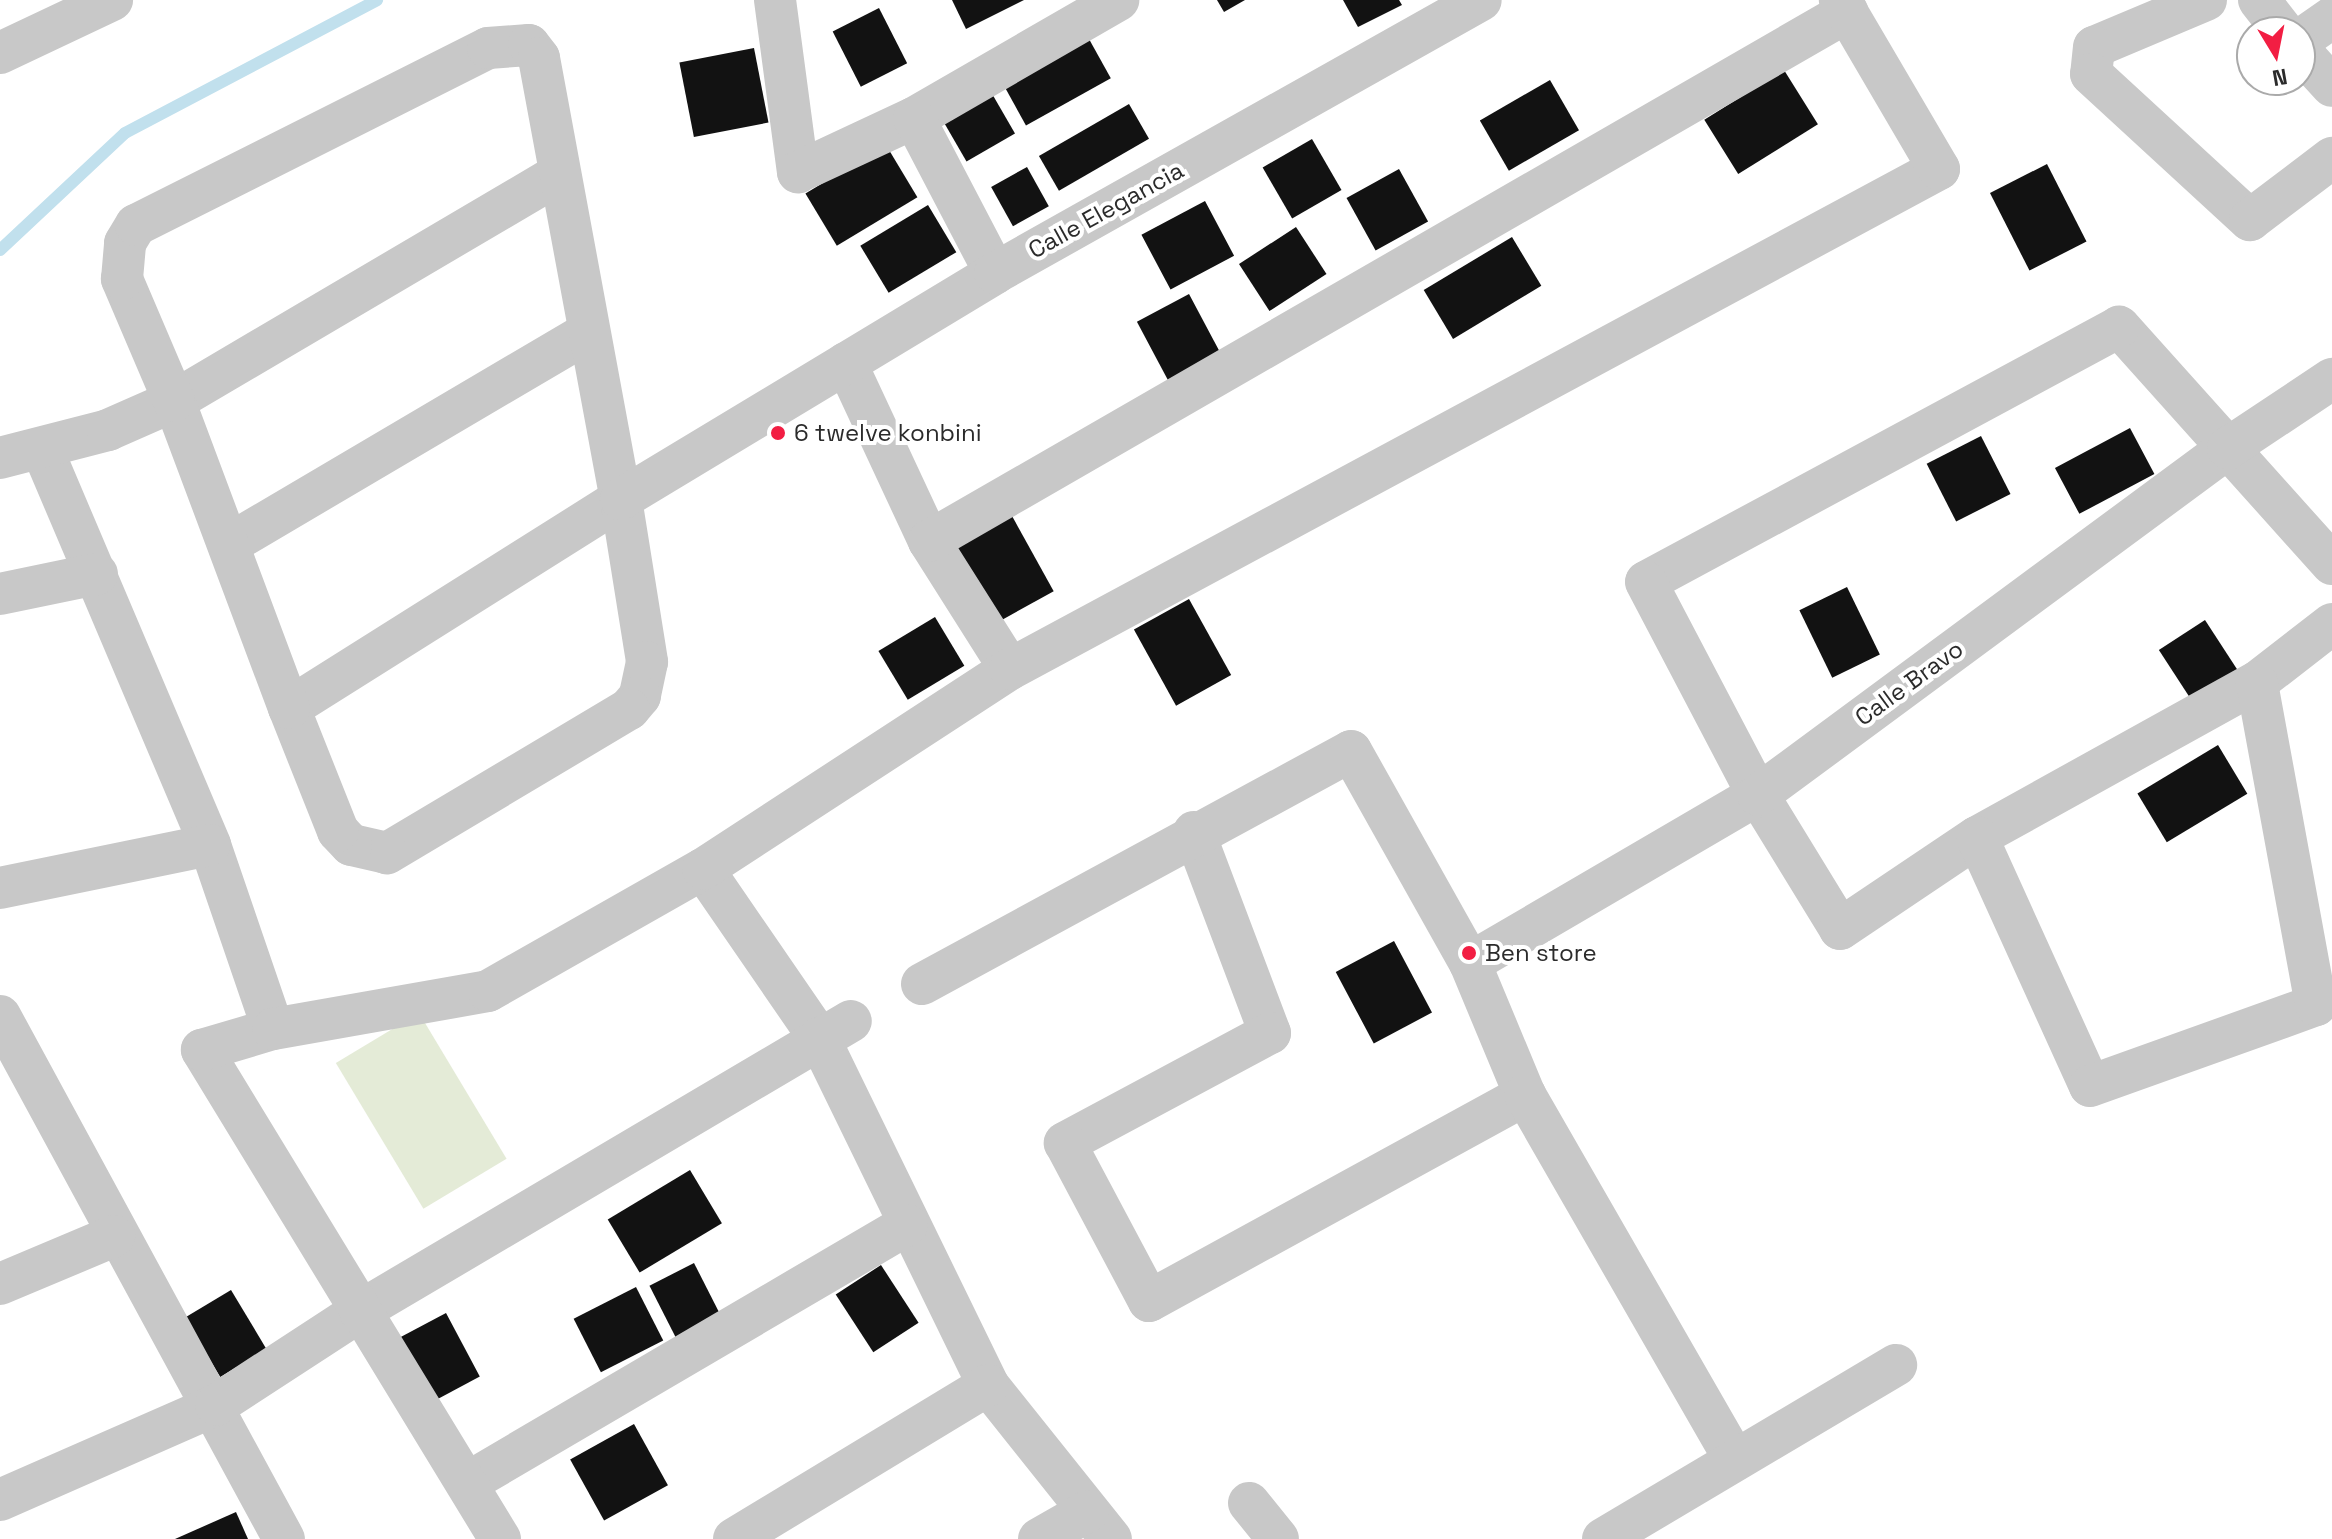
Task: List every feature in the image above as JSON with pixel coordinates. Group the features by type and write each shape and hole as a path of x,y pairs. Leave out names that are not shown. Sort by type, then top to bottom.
{"street":[{"path":"0,53 112,0"},
{"path":"775,0 798,172 914,118 1118,0"},
{"name":"Calle Elegancia","path":"289,708 735,427 995,273 1481,0"},
{"path":"2206,0 2094,47 2091,74 2250,220 2332,158"},
{"path":"2259,0 2272,16"},
{"path":"500,1539 202,1050 273,1029 488,991 703,869 1010,669 1939,169 1843,6 929,541"},
{"path":"512,42 529,45 539,58 589,332 621,499 647,662 640,696 629,709 387,853 367,852 338,831 289,708 174,401 122,279 125,243 136,225 512,42"},
{"path":"2316,68 2332,86"},
{"path":"914,118 995,273"},
{"path":"0,458 43,451 174,401 559,174"},
{"path":"2332,564 2119,327 1646,582 1758,795 1840,929 1977,837 2257,682 2332,624"},
{"path":"229,544 589,332"},
{"path":"846,363 929,541 1010,669"},
{"name":"Calle Bravo","path":"1470,963 1758,795 2228,448 2332,379"},
{"path":"43,451 210,845 273,1029"},
{"path":"0,594 97,574"},
{"path":"1977,837 2090,1086 2316,1005 2257,682"},
{"path":"922,984 1194,832 1351,751 1470,963 1525,1095 1735,1460"},
{"path":"1194,832 1270,1033 1065,1143 1149,1301 1525,1095"},
{"path":"0,888 210,845"},
{"path":"703,869 835,1029 907,1225 988,1385 1100,1525 1039,1539"},
{"path":"0,1016 16,1079 216,1405 284,1539"},
{"path":"0,1500 216,1405 360,1311 835,1029"},
{"path":"467,1483 907,1225"},
{"path":"0,1284 114,1236"},
{"path":"1603,1539 1896,1365"},
{"path":"734,1539 988,1385"},
{"path":"1249,1503 1278,1539"}],"green space":[{"path":"419,1013 507,1159 423,1209 336,1063"}],"building":[{"path":"952,0 1024,0 966,29"},
{"path":"1217,0 1245,0 1224,12"},
{"path":"1343,0 1399,0 1402,5 1358,27"},
{"path":"879,8 907,63 861,87 833,32"},
{"path":"1089,39 1111,78 1026,125 1004,86"},
{"path":"754,48 769,123 694,137 679,63"},
{"path":"1784,70 1818,124 1738,174 1704,120"},
{"path":"1550,80 1579,130 1509,171 1480,120"},
{"path":"991,92 1015,134 967,162 943,120"},
{"path":"1129,104 1149,139 1059,191 1039,156"},
{"path":"1312,139 1342,190 1292,219 1263,168"},
{"path":"886,145 917,197 837,246 805,193"},
{"path":"2047,164 2086,242 2029,271 1990,193"},
{"path":"1027,167 1049,206 1013,226 991,187"},
{"path":"1399,169 1428,221 1376,251 1347,198"},
{"path":"1205,201 1234,256 1171,290 1141,235"},
{"path":"928,205 956,252 889,293 860,246"},
{"path":"1296,227 1326,274 1269,311 1239,264"},
{"path":"1512,237 1541,286 1453,339 1424,290"},
{"path":"1189,294 1220,352 1168,380 1137,322"},
{"path":"2130,428 2154,474 2079,514 2055,468"},
{"path":"1981,436 2011,494 1956,522 1927,464"},
{"path":"1012,516 1054,591 998,622 956,547"},
{"path":"1847,587 1880,654 1832,678 1799,610"},
{"path":"1189,599 1231,675 1176,706 1134,630"},
{"path":"935,617 964,666 908,700 878,651"},
{"path":"2205,620 2241,675 2195,705 2159,650"},
{"path":"2218,745 2247,794 2167,842 2137,793"},
{"path":"1394,941 1432,1013 1374,1044 1336,972"},
{"path":"690,1170 722,1223 640,1273 608,1219"},
{"path":"694,1263 720,1315 676,1337 649,1286"},
{"path":"881,1265 919,1323 873,1352 836,1294"},
{"path":"636,1287 663,1340 601,1372 574,1319"},
{"path":"231,1290 267,1349 220,1377 185,1318"},
{"path":"446,1313 480,1377 431,1402 397,1339"},
{"path":"634,1424 668,1485 604,1521 570,1459"},
{"path":"236,1512 248,1539 175,1539"}],"waterway":[{"path":"0,250 125,133 377,0"}],"place":[{"name":"6 twelve konbini","path":"778,433"},
{"name":"Ben store","path":"1469,953"}]}
